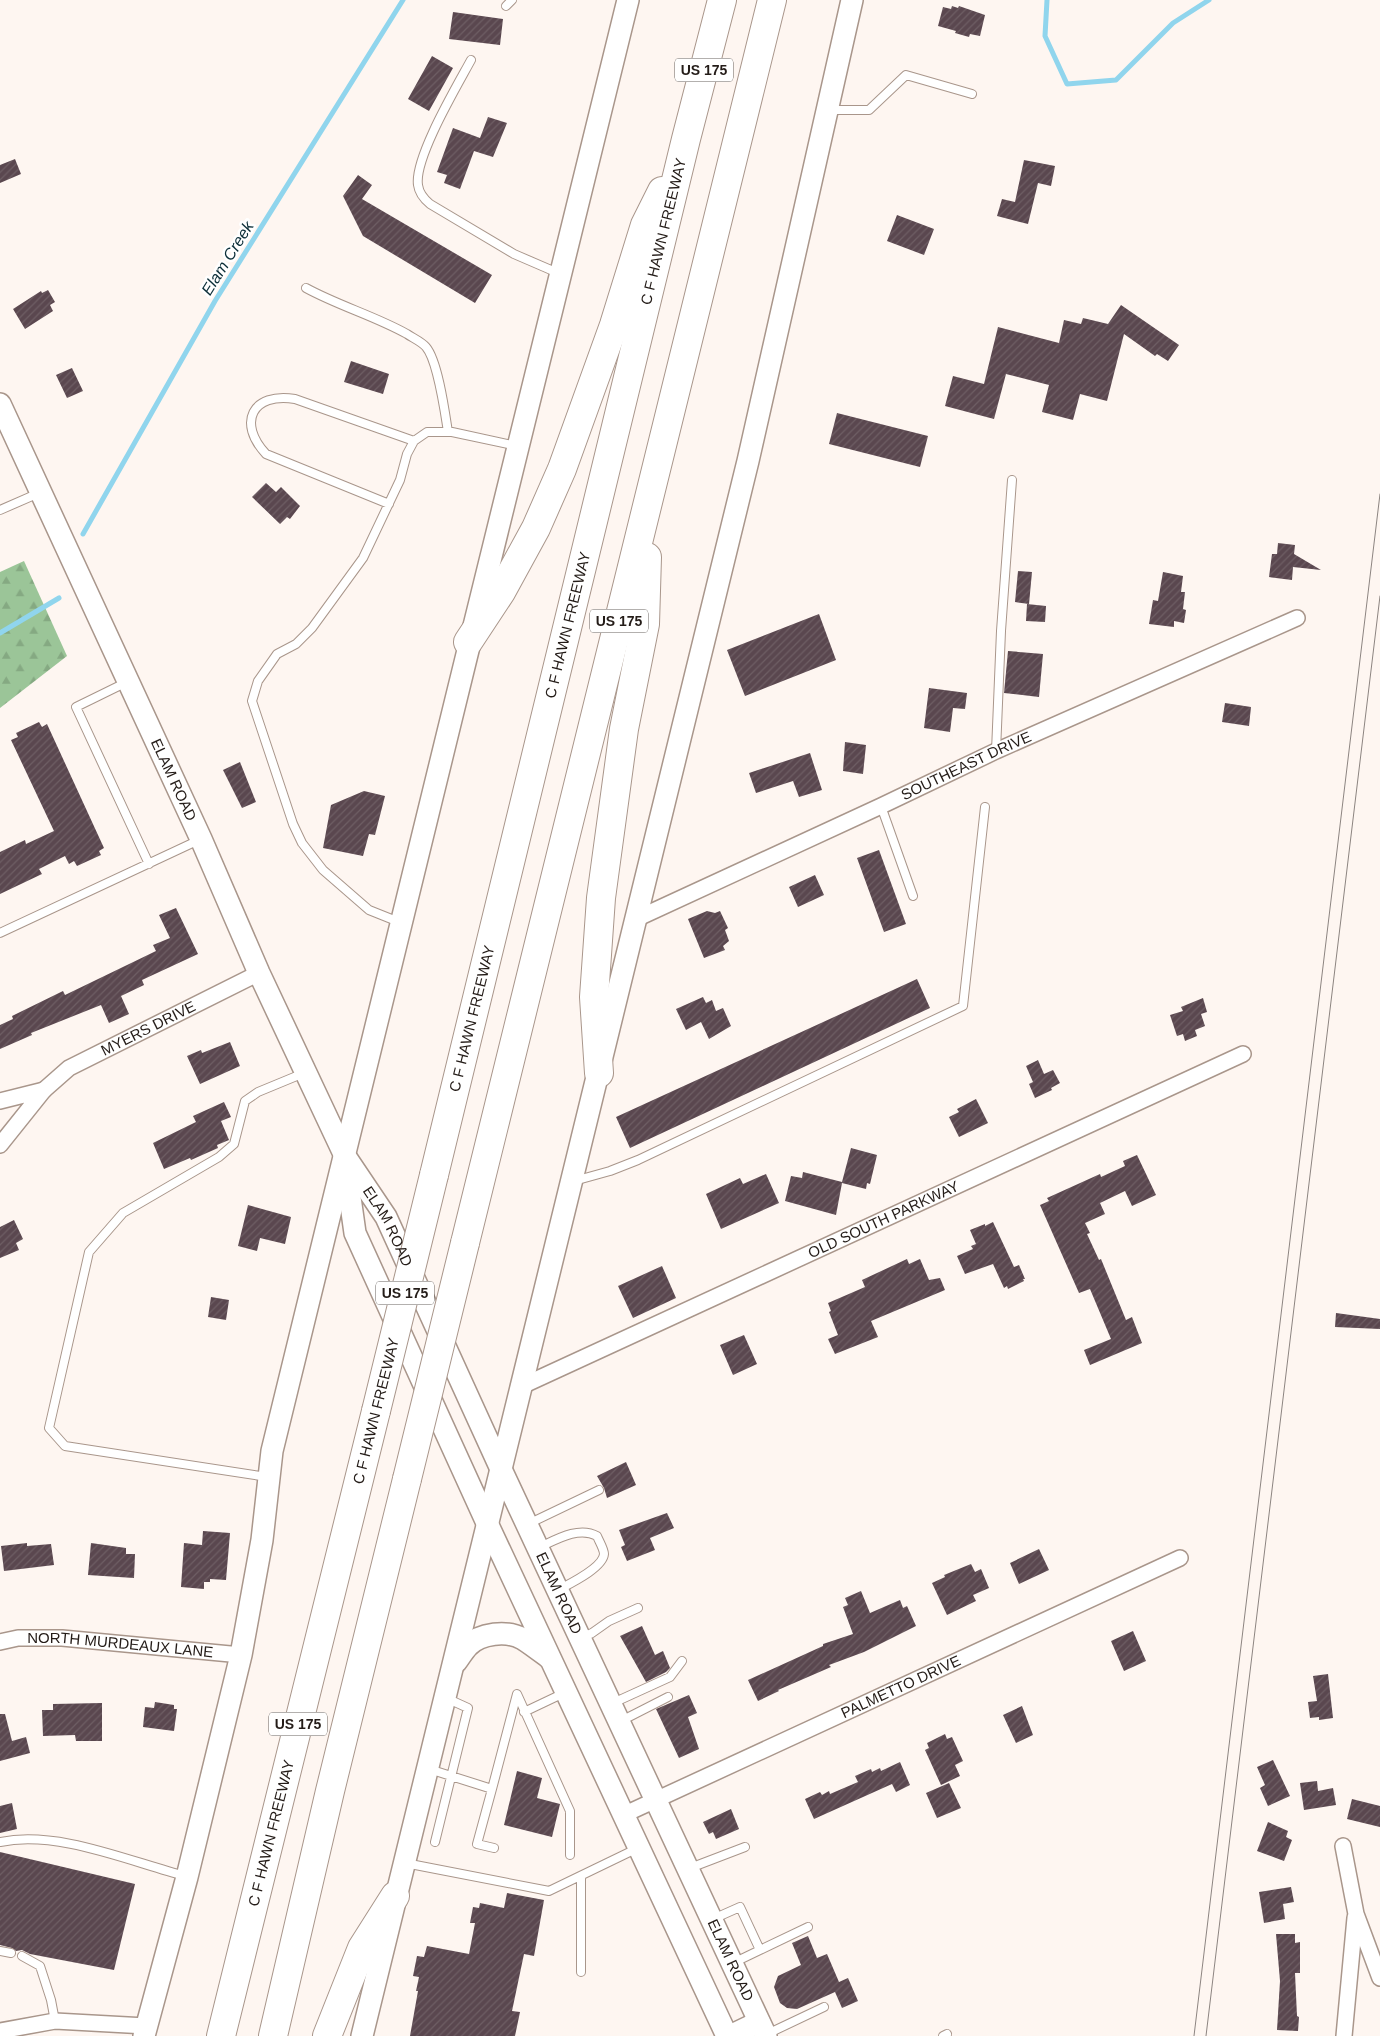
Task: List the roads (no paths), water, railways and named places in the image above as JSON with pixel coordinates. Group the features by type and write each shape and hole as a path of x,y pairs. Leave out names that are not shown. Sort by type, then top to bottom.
{"highway":[{"name":"C F HAWN FREEWAY","path":"221,2036 434,1175 686,139 722,0"},
{"name":"US 175","path":"273,2036 330,1791 772,0"},
{"path":"468,642 501,592 527,544 562,469 614,325 645,225 686,139"},
{"path":"599,1074 594,997 601,898 624,729 645,624 648,503"},
{"path":"327,2036 362,1948 395,1896"}],"main road":[{"path":"145,2031 187,1877 241,1655 262,1540 272,1451 402,923 468,642 628,0"},
{"path":"362,2036 748,462 852,0"},
{"name":"ELAM ROAD","path":"0,404 201,839 259,973 345,1156 386,1217 500,1468 763,2031"},
{"name":"ELAM ROAD","path":"345,1156 355,1233 623,1816 728,2036"},
{"path":"452,1669 467,1646 476,1640 493,1635 505,1634 521,1638 550,1658"},
{"path":"728,2036 763,2031"}],"street":[{"name":"SOUTHEAST DRIVE","path":"636,919 996,751 1297,618"},
{"name":"MYERS DRIVE","path":"0,1146 44,1090 69,1068 259,973"},
{"name":"OLD SOUTH PARKWAY","path":"522,1386 1243,1054"},
{"path":"0,1102 44,1090"},
{"name":"PALMETTO DRIVE","path":"623,1816 1180,1558"},
{"name":"NORTH MURDEAUX LANE","path":"0,1642 18,1638 62,1638 241,1655"},
{"path":"1343,1846 1356,1914 1380,1978"},
{"path":"1344,2036 1356,1914"},
{"path":"0,2031 55,2020 145,2031"}],"lane":[{"path":"471,60 428,142 418,177 420,192 430,204 514,254 560,274"},
{"path":"827,110 869,110 906,75 972,94"},
{"path":"306,288 391,325 426,347 431,356 440,390 448,432"},
{"path":"389,504 266,454 257,444 250,426 255,410 262,403 273,398 295,399 414,442"},
{"path":"402,923 369,910 323,870 302,844 293,824 252,701 258,681 277,654 296,644 312,628 364,558 400,480 407,454 414,442 427,432 448,432 517,446"},
{"path":"996,751 1001,631 1012,480"},
{"path":"0,510 41,492"},
{"path":"128,681 76,707 149,864"},
{"path":"881,806 913,896"},
{"path":"572,1182 610,1171 638,1160 963,1006 984,807"},
{"path":"0,933 201,839"},
{"path":"269,1478 65,1446 49,1428 89,1252 123,1213 219,1157 234,1144 245,1101 258,1092 306,1072"},
{"path":"527,1524 599,1490"},
{"path":"538,1548 564,1536 583,1531 597,1536 604,1555 601,1562 585,1575 558,1590"},
{"path":"580,1638 592,1633 609,1621 638,1608"},
{"path":"615,1713 670,1678 682,1661"},
{"path":"524,1712 566,1692"},
{"path":"494,1848 477,1844 517,1694 570,1811 570,1855"},
{"path":"615,1713 668,1696"},
{"path":"435,1842 468,1708 445,1697"},
{"path":"427,1769 492,1788"},
{"path":"0,1842 17,1838 85,1846 142,1865 187,1877"},
{"path":"688,1869 745,1847"},
{"path":"403,1863 550,1891 638,1848"},
{"path":"581,1876 581,1972"},
{"path":"711,1920 740,1907 760,1950"},
{"path":"732,1963 808,1927"},
{"path":"0,1951 11,1953"},
{"path":"22,1956 40,1966 55,2020"},
{"path":"763,2031 824,2007"}],"waterway":[{"name":"Elam Creek","path":"83,534 215,301 403,0"},
{"name":"Elam Creek","path":"1047,0 1045,36 1067,84 1116,80 1173,23 1209,0"},
{"name":"Elam Creek","path":"0,633 59,598"}],"tram line":[{"path":"1194,2036 1380,494"},
{"path":"1206,2036 1380,596"}]}
